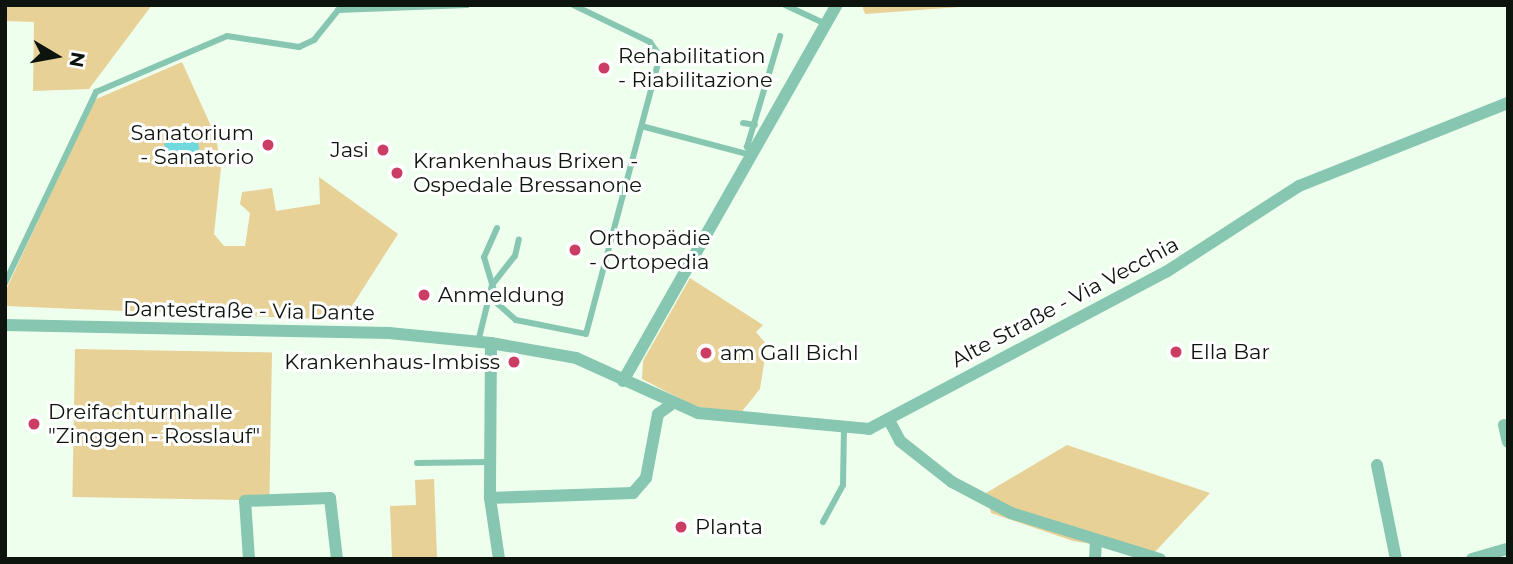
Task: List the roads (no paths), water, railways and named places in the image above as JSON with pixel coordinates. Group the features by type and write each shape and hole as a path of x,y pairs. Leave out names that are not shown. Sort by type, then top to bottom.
{"street":[{"path":"623,381 837,5"},
{"name":"Alte Straße - Via Vecchia","path":"623,381 673,404 731,419 844,430 890,422 1000,357 1167,272 1299,186 1508,103"},
{"name":"Dantestraße - Via Dante","path":"5,325 329,332 485,340 550,350 623,381"},
{"path":"485,340 491,369 490,498 499,559"},
{"path":"490,498 633,493 646,478 658,414 673,404"},
{"path":"890,422 900,441 952,482 1011,513 1096,542 1160,559"},
{"path":"1504,425 1508,442"},
{"path":"1377,465 1396,559"},
{"path":"249,559 245,501 330,498 337,559"},
{"path":"1095,559 1096,542"},
{"path":"1472,559 1508,549"}],"lane":[{"path":"5,283 82,111 96,92 227,36 299,47 314,40 338,10 467,5"},
{"path":"497,228 484,257 498,304 516,320 586,334 659,70 656,47 573,5"},
{"path":"785,5 827,25"},
{"path":"753,155 747,146 780,36"},
{"path":"743,123 755,125"},
{"path":"645,127 674,138 753,155"},
{"path":"485,340 492,285 515,256 519,239"},
{"path":"823,522 843,485 844,430"},
{"path":"417,463 490,462"}],"water":[{"path":"198,139 200,158 166,161 164,143"}],"place":[{"name":"Rehabilitation - Riabilitazione","path":"604,68"},
{"name":"Sanatorium - Sanatorio","path":"268,145"},
{"name":"Jasi","path":"383,150"},
{"name":"Krankenhaus Brixen - Ospedale Bressanone","path":"397,173"},
{"name":"Orthopädie - Ortopedia","path":"575,250"},
{"name":"Anmeldung","path":"424,295"},
{"name":"Ella Bar","path":"1176,352"},
{"name":"am Gall Bichl","path":"706,353"},
{"name":"Krankenhaus-Imbiss","path":"514,362"},
{"name":"Dreifachturnhalle \"Zinggen - Rosslauf\"","path":"34,424"},
{"name":"Planta","path":"681,527"}]}
